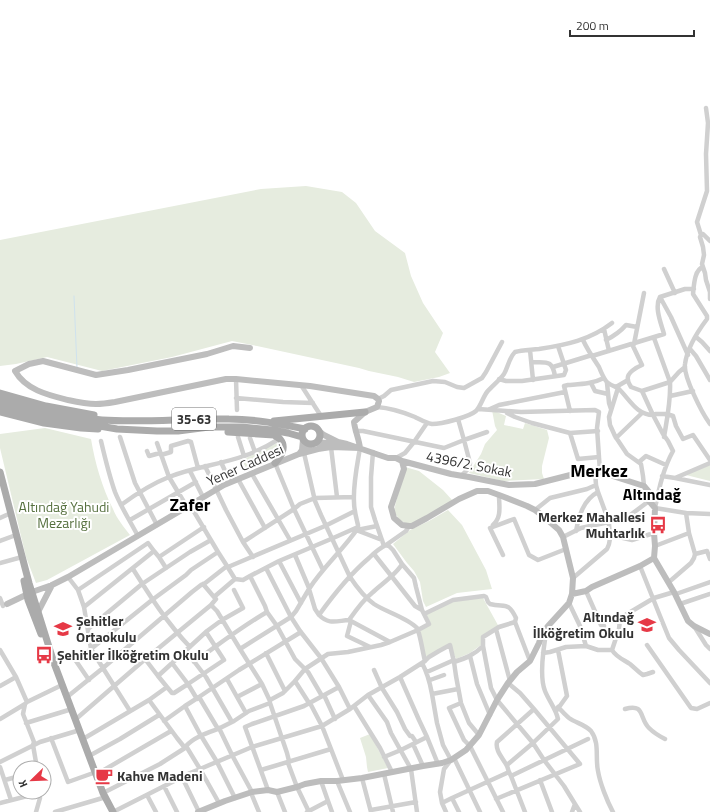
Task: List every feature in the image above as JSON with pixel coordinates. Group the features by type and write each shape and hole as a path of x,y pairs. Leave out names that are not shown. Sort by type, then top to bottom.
{"main road":[{"path":"250,348 233,346 207,354 96,375 43,360 29,364 15,371 18,377 27,385 48,395 94,404 104,404 236,379 301,385 374,396 378,399 379,402 377,407 365,412 354,422"},
{"path":"0,393 46,406 126,420"},
{"path":"0,400 82,420"},
{"path":"1,411 82,420"},
{"path":"1,411 44,422 81,428 117,429"},
{"path":"268,422 365,412"},
{"path":"302,452 331,448 360,448 359,438 355,431 354,422 349,413"},
{"name":"35-63","path":"82,420 230,419 268,422 305,429"},
{"name":"35-63","path":"82,420 117,429 178,431 242,427 272,430 288,433 302,438"},
{"path":"309,426 314,427 319,431 320,438 314,444 306,443 302,438 302,433 309,426"},
{"path":"178,431 274,435 280,438 283,450 280,458 275,463"},
{"name":"Yener Caddesi","path":"319,431 338,442 399,460"},
{"name":"Yener Caddesi","path":"302,438 302,452"},
{"name":"Yener Caddesi","path":"3,606 30,596 68,577 238,478 252,474 302,452 314,444 338,442"},
{"path":"198,812 219,803 251,793 268,790 277,792 320,781 362,778 438,764 452,759 470,746 479,735 497,700 509,682 517,672 530,661 539,644 542,634 568,602 572,594 573,578 563,537 559,530 544,516 535,510 499,495 488,491 478,491 459,499 427,518 409,526 402,526 394,518 391,507 404,469 399,460"},
{"name":"4396/2. Sokak","path":"399,460 451,474 509,486 535,484 590,470 598,471 644,486"},
{"path":"0,472 9,514"},
{"path":"0,485 42,638 54,663"},
{"path":"644,486 649,492 650,501 655,508 654,558 675,593 688,621 694,626 709,632"},
{"path":"20,557 29,583 30,596 38,612 62,685 104,795 113,812"},
{"path":"572,594 586,591 654,558"},
{"name":"Yener Caddesi","path":"29,583 38,586 52,585"},
{"path":"38,612 52,585"},
{"path":"3,606 30,596"}],"street":[{"path":"706,108 708,123 706,154 707,191 697,222 701,235 700,237 704,255 703,267 710,292 710,299"},
{"path":"701,235 703,234 710,242"},
{"path":"703,267 697,272 693,294 707,316 707,319 690,349 685,367 700,407 710,422"},
{"path":"664,269 675,293"},
{"path":"660,297 685,289 694,289"},
{"path":"644,293 633,344 642,365 631,372 628,380 617,388 609,417 610,425 616,438 627,454 641,464 644,486"},
{"path":"532,362 550,364 553,367 664,334 658,308 660,297"},
{"path":"660,297 671,317 688,356"},
{"path":"377,407 395,410 432,424 458,419 473,413 478,409 484,396 503,374 515,352 558,346 583,340 604,330 612,323"},
{"path":"606,340 617,334 626,325 637,327"},
{"path":"604,330 609,351"},
{"path":"696,337 710,351"},
{"path":"654,338 670,382 668,415 664,436"},
{"path":"583,340 607,383 611,410"},
{"path":"378,399 391,390 434,381 445,382 464,388 482,378 502,342"},
{"path":"499,379 506,381 522,381 564,375 566,370 558,346"},
{"path":"690,349 696,356 710,380"},
{"path":"530,350 533,380"},
{"path":"553,367 554,376"},
{"path":"628,380 631,387 642,391 670,382 685,367"},
{"path":"570,411 564,386 597,382 604,378"},
{"path":"236,379 237,410"},
{"path":"591,383 595,392 608,394"},
{"path":"607,383 617,388 642,413 648,415 656,414 673,416 676,426 683,439 693,435 710,460"},
{"path":"301,385 321,416"},
{"path":"670,396 693,390"},
{"path":"642,391 673,452 662,476 655,508 686,513 710,514"},
{"path":"488,410 499,405 565,392"},
{"path":"236,398 313,403"},
{"path":"478,409 521,412 595,410 599,412 597,428 600,456 596,485 609,522 610,542 607,549 573,578"},
{"path":"504,411 532,423 570,433 598,431"},
{"path":"616,438 642,413"},
{"path":"599,416 609,417"},
{"path":"458,419 470,463 469,468 461,476"},
{"path":"399,460 428,423"},
{"path":"355,431 363,431 444,448 487,432"},
{"path":"570,433 578,459 600,456"},
{"path":"120,437 135,484 158,525"},
{"path":"238,437 244,456"},
{"path":"250,438 255,452"},
{"path":"121,505 147,487 169,477 244,456 268,446 280,438"},
{"path":"101,441 115,491 138,536"},
{"path":"147,451 149,456 170,452 171,446 188,441 191,442 198,468"},
{"path":"157,443 169,477 178,492 204,527 235,579"},
{"path":"331,448 337,497"},
{"path":"240,649 291,617 323,570 357,529 358,525 354,497 360,448"},
{"path":"302,452 315,498 325,526 350,577 356,586 375,604 411,623 418,630 423,662 430,680 437,723 443,745 480,812"},
{"path":"55,812 104,795 160,764 189,743 270,701 285,692 305,669 328,654 348,652 381,645 429,624 423,612 414,578 393,550 389,546 385,545 377,526 371,507 372,452"},
{"path":"639,462 646,456 666,465"},
{"path":"221,462 230,482"},
{"path":"275,463 294,509 307,533 323,570"},
{"path":"675,478 710,463"},
{"path":"205,466 243,542 253,557"},
{"path":"190,471 203,497"},
{"path":"252,474 290,540"},
{"path":"662,476 710,485"},
{"path":"238,478 265,528"},
{"path":"130,520 196,482"},
{"path":"535,510 550,498 587,489 596,485"},
{"path":"576,531 579,516 585,504 593,494 598,492"},
{"path":"490,528 496,522 500,512 499,495"},
{"path":"243,542 300,504 315,498 354,497"},
{"path":"563,537 581,528 629,516 650,501"},
{"path":"67,697 192,592 228,567 325,526 355,511"},
{"path":"669,582 691,563 694,558 686,513"},
{"path":"0,518 9,514"},
{"path":"490,528 514,519 529,555 538,560 566,549"},
{"path":"214,597 235,579 243,580 279,561 357,529 377,526"},
{"path":"318,615 343,582 350,577 360,565 385,545 406,531 409,526"},
{"path":"159,557 204,527"},
{"path":"490,528 503,555"},
{"path":"357,529 382,540"},
{"path":"610,535 632,540 654,533"},
{"path":"655,546 689,533"},
{"path":"0,541 15,536"},
{"path":"88,629 142,584 212,540"},
{"path":"78,590 148,543 166,568"},
{"path":"84,607 154,551"},
{"path":"694,554 707,551 710,559"},
{"path":"89,680 76,661 191,570 218,552"},
{"path":"374,554 415,606 423,612"},
{"path":"295,555 309,589 315,609 323,620 330,622 350,620 390,642"},
{"path":"0,563 20,557"},
{"path":"279,561 301,604"},
{"path":"370,647 347,636 350,620 367,597 402,564"},
{"path":"640,566 669,638 710,683"},
{"path":"266,568 291,617 321,658 380,748 392,772"},
{"path":"133,569 152,600 177,633 190,647"},
{"path":"250,576 267,612 277,626 295,659 305,669 323,696 335,719"},
{"path":"68,577 78,590 84,607 91,649 130,711"},
{"path":"612,650 622,617 653,598 710,582"},
{"path":"76,719 216,600 203,584"},
{"path":"158,676 206,632 222,620 243,608 234,590"},
{"path":"586,591 601,626 604,626"},
{"path":"680,604 710,594"},
{"path":"423,612 453,600 484,596 490,604 508,606 516,618 515,622 530,661"},
{"path":"0,598 3,606"},
{"path":"568,602 580,626 586,646"},
{"path":"211,604 217,611 250,664 270,701 289,761 288,763 308,812 328,801"},
{"path":"194,662 231,635 267,612"},
{"path":"515,622 496,629 483,637 482,646 490,688 497,700 533,743 580,812"},
{"path":"548,626 543,653 543,685 550,702 557,709 570,719 591,731 596,742 596,761 598,772 613,812"},
{"path":"694,626 710,649"},
{"path":"496,629 509,682 534,709 580,764 496,799"},
{"path":"145,659 167,687 174,693 224,660 206,632"},
{"path":"164,721 266,653 301,632"},
{"path":"113,812 182,777 232,755 252,747 322,726 335,719 368,695 382,688 450,645 461,704 469,723 479,735"},
{"path":"647,645 691,708 697,709 710,703"},
{"path":"427,672 470,656 482,646"},
{"path":"543,653 566,648 586,646 598,650 612,650"},
{"path":"0,650 16,677 26,703 23,714 34,742 33,745 36,760"},
{"path":"507,765 558,720 557,709 567,696 558,650"},
{"path":"612,650 612,652 643,675 653,672"},
{"path":"186,651 213,688 232,722"},
{"path":"266,653 285,692"},
{"path":"470,656 477,684 490,715"},
{"path":"172,663 198,698 218,729 232,755 259,811 252,812"},
{"path":"374,670 382,688 397,712 405,729 410,736 412,736 423,766"},
{"path":"430,680 444,675"},
{"path":"0,686 16,677"},
{"path":"400,677 438,764"},
{"path":"227,679 246,713"},
{"path":"295,681 309,703 312,705 322,726 331,749 350,812"},
{"path":"237,697 262,684"},
{"path":"0,720 26,703 62,685"},
{"path":"83,739 149,700 167,687"},
{"path":"268,790 245,727 309,703 339,687"},
{"path":"432,694 458,689"},
{"path":"368,695 387,722 391,733 411,769 417,812"},
{"path":"149,700 200,769 219,803"},
{"path":"461,704 449,708 464,740 470,746 504,812"},
{"path":"185,706 217,762 235,798"},
{"path":"625,709 632,707 636,708 641,713 648,728 665,739"},
{"path":"26,723 72,709"},
{"path":"525,812 507,765 501,757 496,744 534,709"},
{"path":"90,756 159,715"},
{"path":"0,762 33,745 80,730"},
{"path":"51,738 68,782 96,773 171,731"},
{"path":"384,758 427,737"},
{"path":"442,803 488,782 544,760 588,739"},
{"path":"260,770 331,749"},
{"path":"446,812 442,803 440,792 444,769 452,759"},
{"path":"0,767 11,800 0,803"},
{"path":"384,774 392,809"},
{"path":"182,777 198,812"},
{"path":"5,780 12,778"},
{"path":"362,778 371,811 392,809 416,802"},
{"path":"540,780 552,812"},
{"path":"320,781 332,812"},
{"path":"164,786 177,812"},
{"path":"277,792 285,812"},
{"path":"147,795 156,812"},
{"path":"452,798 459,812"},
{"path":"36,812 39,800"},
{"path":"572,812 575,804"}],"green space":[{"path":"306,186 342,192 356,203 375,231 405,253 411,276 423,303 443,333 435,352 450,373 439,377 414,382 359,368 232,341 172,357 102,371 47,357 0,366 0,240 261,189"},
{"path":"492,410 506,416 504,425 523,429 525,423 547,430 549,438 542,466 544,479 503,481 469,473 481,454 485,444 497,430"},
{"name":"Altındağ Yahudi Mezarlığı","path":"45,428 91,439 105,492 116,516 130,535 47,580 36,583 26,557 0,448 0,434"},
{"path":"279,442 278,450 272,458 246,468 242,460"},
{"path":"710,465 710,481 686,475"},
{"path":"405,467 419,471 443,490 453,501 411,524 400,520 394,510"},
{"path":"448,510 462,525 486,570 492,589 457,593 426,607 423,601 420,582 414,571 393,544 410,530"},
{"path":"483,598 499,627 482,636 481,645 470,653 456,659 450,645 426,660 419,630 431,624 426,614 453,600"},
{"path":"370,734 388,768 368,772 366,757 360,738"}],"waterway":[{"path":"74,296 77,368"}],"place":[{"name":"Merkez Mahallesi Muhtarlık","path":"658,525"},
{"name":"Altındağ İlköğretim Okulu","path":"647,625"},
{"name":"Şehitler Ortaokulu","path":"63,629"},
{"name":"Şehitler İlköğretim Okulu","path":"44,655"},
{"name":"Kahve Madeni","path":"104,776"}],"district":[{"name":"Merkez","path":"599,471"},
{"name":"Altındağ","path":"652,494"},
{"name":"Zafer","path":"190,505"}]}
